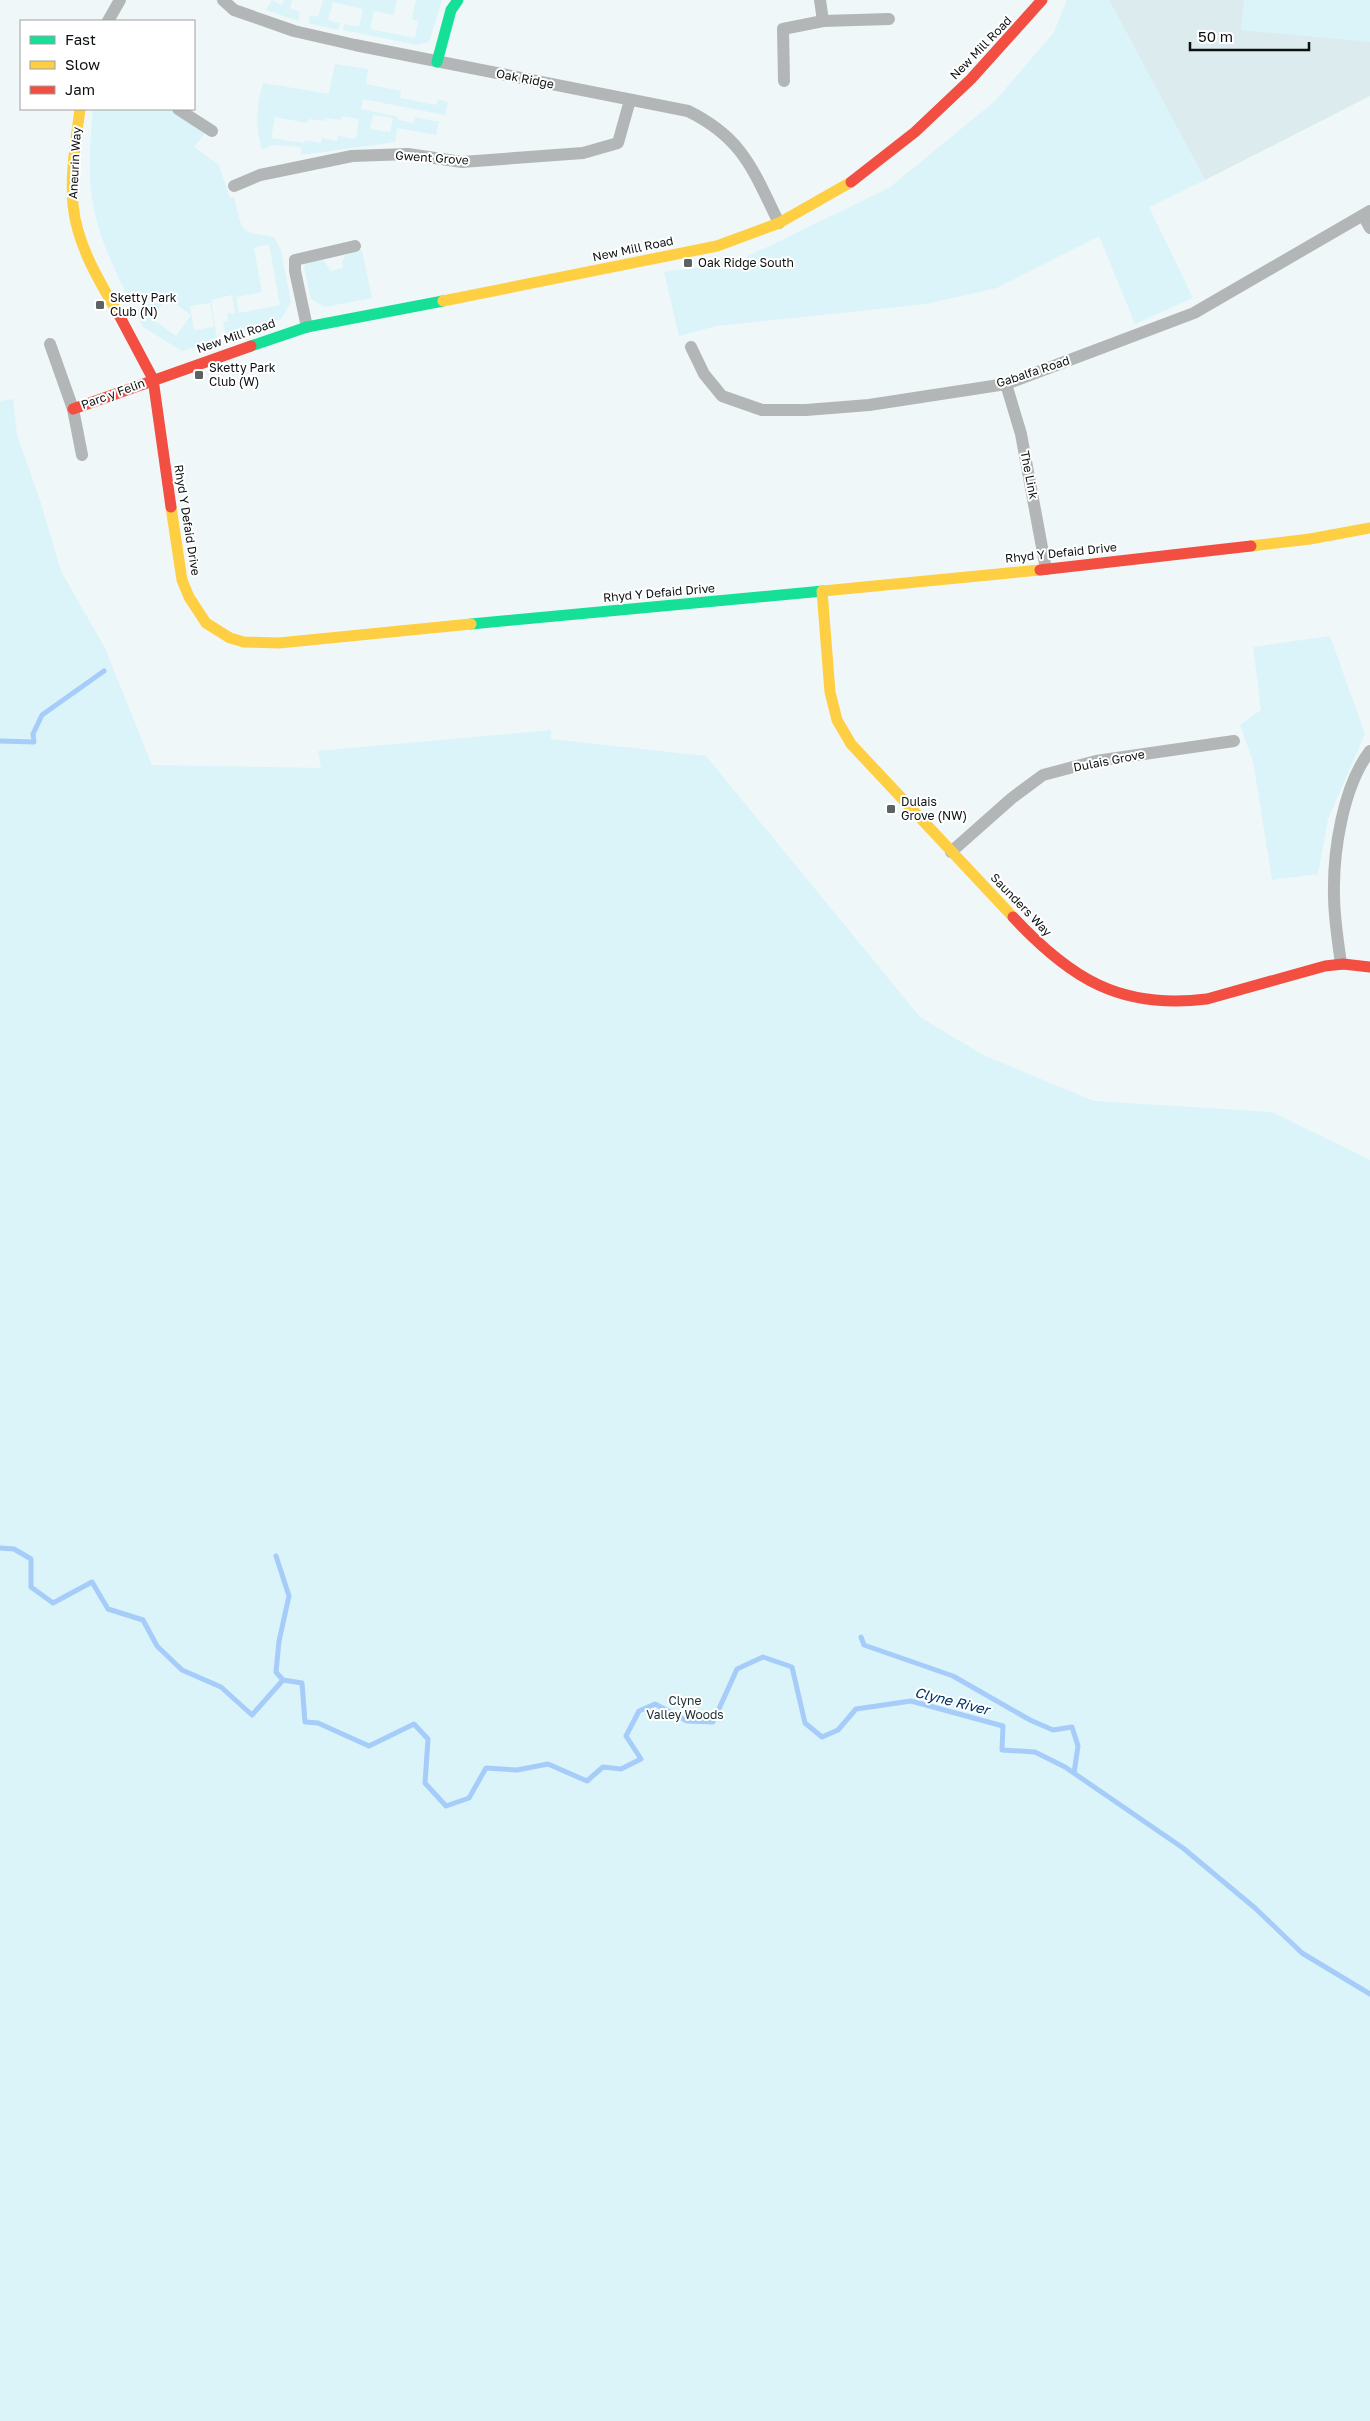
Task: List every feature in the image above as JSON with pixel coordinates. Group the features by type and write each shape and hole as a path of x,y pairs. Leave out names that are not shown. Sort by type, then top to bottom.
{"street":[{"path":"109,20 120,0"},
{"name":"Oak Ridge","path":"223,0 234,10 294,31 438,62 688,111 711,122 729,137 747,160 779,223"},
{"path":"438,62 451,10 458,0"},
{"path":"820,0 823,21"},
{"name":"New Mill Road","path":"153,379 306,327 717,246 779,223 859,177 915,132 971,79 1042,0"},
{"path":"784,81 783,29 823,21 889,19"},
{"name":"Gwent Grove","path":"234,186 260,176 352,156 408,154 462,162 583,153 618,143 630,100"},
{"name":"Aneurin Way","path":"80,110 72,179 72,205 76,222 94,273 131,334 153,379"},
{"path":"180,110 212,131"},
{"path":"1366,213 1370,228"},
{"name":"Gabalfa Road","path":"691,347 704,374 722,396 762,410 806,410 869,405 1006,384 1194,313 1366,213"},
{"path":"306,327 295,271 295,260 355,246"},
{"name":"Parc y Felin","path":"50,344 73,409 82,455"},
{"name":"Parc y Felin","path":"73,409 153,379"},
{"name":"Rhyd Y Defaid Drive","path":"153,379 182,580 188,599 200,618 215,631 237,641 255,644 1046,569 1310,539 1370,528"},
{"name":"The Link","path":"1006,384 1021,434 1046,569"},
{"name":"Saunders Way","path":"822,591 830,692 837,720 851,744 1052,958 1081,977 1113,991 1151,1000 1187,1002 1223,996 1310,970 1341,964 1370,967"},
{"name":"Dulais Grove","path":"951,852 1012,798 1043,775 1096,761 1234,741"},
{"path":"1341,964 1334,895 1337,848 1346,805 1361,763 1370,751"}],"shaded area":[{"path":"1109,0 1370,0 1370,96 1205,180"}],"green space":[{"path":"272,0 282,5 284,0 292,0 290,9 300,12 298,21 266,10"},
{"path":"323,0 397,0 394,15 374,11 370,29 415,38 418,21 412,19 416,0 442,0 429,42 417,45 343,30 344,24 359,27 363,9 333,2 328,20 340,23 338,30 308,23 310,15 318,17"},
{"path":"1067,0 1109,0 1205,180 1149,207 1193,298 1135,324 1099,236 997,288 926,304 716,326 679,336 664,272 734,263 889,188 995,101 1054,32"},
{"path":"1244,0 1370,0 1370,42 1241,30"},
{"path":"335,64 368,69 366,84 401,91 400,98 437,105 438,99 448,102 445,115 363,99 361,109 398,117 398,120 414,123 415,117 439,122 436,135 397,128 395,142 301,155 301,147 271,145 262,150 257,116 263,83 329,94","holes":["373,115 393,118 390,132 370,129","342,116 359,119 356,139 338,136 337,141 322,138 321,143 305,140 304,143 271,138 275,117 308,123 309,119 341,120"]},
{"path":"93,110 171,110 206,132 194,147 219,165 230,198 234,197 241,224 254,234 274,237 281,250 291,302 281,319 228,336 223,322 228,321 227,314 235,313 232,295 211,300 217,340 182,351 143,327 136,311 144,305 164,302 152,319 176,336 191,315 167,298 145,301 140,297 132,304 110,259 94,211 90,144","holes":["269,244 280,305 239,313 236,297 262,292 254,248","210,303 214,327 194,330 190,306"]},
{"path":"362,250 372,298 325,307 311,299 304,267 306,263 319,259 324,261 331,271 343,268 342,262 346,255"},
{"name":"Clyne Valley Woods","path":"13,399 17,435 40,500 61,571 105,648 152,765 321,768 318,751 551,730 551,739 706,756 920,1017 985,1056 1094,1101 1272,1112 1370,1160 1370,2421 0,2421 0,401"},
{"path":"1330,636 1365,734 1328,819 1318,874 1272,880 1253,761 1240,725 1261,710 1253,647"}],"waterway":[{"path":"0,741 34,742 33,734 42,715 104,671"},
{"name":"Clyne River","path":"0,1548 14,1549 31,1559 31,1587 53,1603 92,1582 108,1609 143,1620 157,1646 182,1670 221,1687 252,1715 283,1680 302,1683 305,1722 318,1723 369,1746 414,1724 428,1739 425,1783 446,1806 469,1798 486,1768 517,1770 548,1764 587,1781 603,1767 621,1769 641,1759 626,1736 639,1711 655,1704 687,1721 713,1722 737,1669 763,1657 792,1667 805,1723 822,1737 838,1730 856,1709 911,1701 1003,1726 1002,1750 1035,1752 1065,1767 1183,1848 1255,1908 1302,1953 1370,1994"},
{"path":"276,1556 289,1596 279,1641 276,1672 283,1680"},
{"path":"861,1637 864,1645 953,1676 1030,1720 1053,1730 1072,1727 1078,1746 1074,1773"}],"traffic: fast":[{"path":"437,62 451,10 458,0"},
{"path":"251,346 307,327 443,301"},
{"path":"471,624 823,591"}],"traffic: slow":[{"path":"80,110 72,181 75,220 90,262 119,315"},
{"path":"443,301 717,246 779,223 851,182"},
{"path":"171,507 182,580 189,597 206,623 230,638 244,642 279,643 471,624"},
{"path":"1251,546 1310,539 1370,528"},
{"path":"823,591 1040,570"},
{"path":"822,591 830,692 837,720 851,744 1013,917"}],"traffic: jam":[{"path":"851,182 915,132 971,79 1042,0"},
{"path":"119,315 153,379 171,507"},
{"path":"73,409 251,346"},
{"path":"1040,570 1251,546"},
{"path":"1013,917 1055,957 1076,973 1122,994 1148,999 1176,1001 1207,999 1325,966 1343,964 1370,967"}],"place":[{"name":"Oak Ridge South","path":"688,263"},
{"name":"Sketty Park Club (N)","path":"100,305"},
{"name":"Sketty Park Club (W)","path":"199,375"},
{"name":"Dulais Grove (NW)","path":"891,809"}]}
